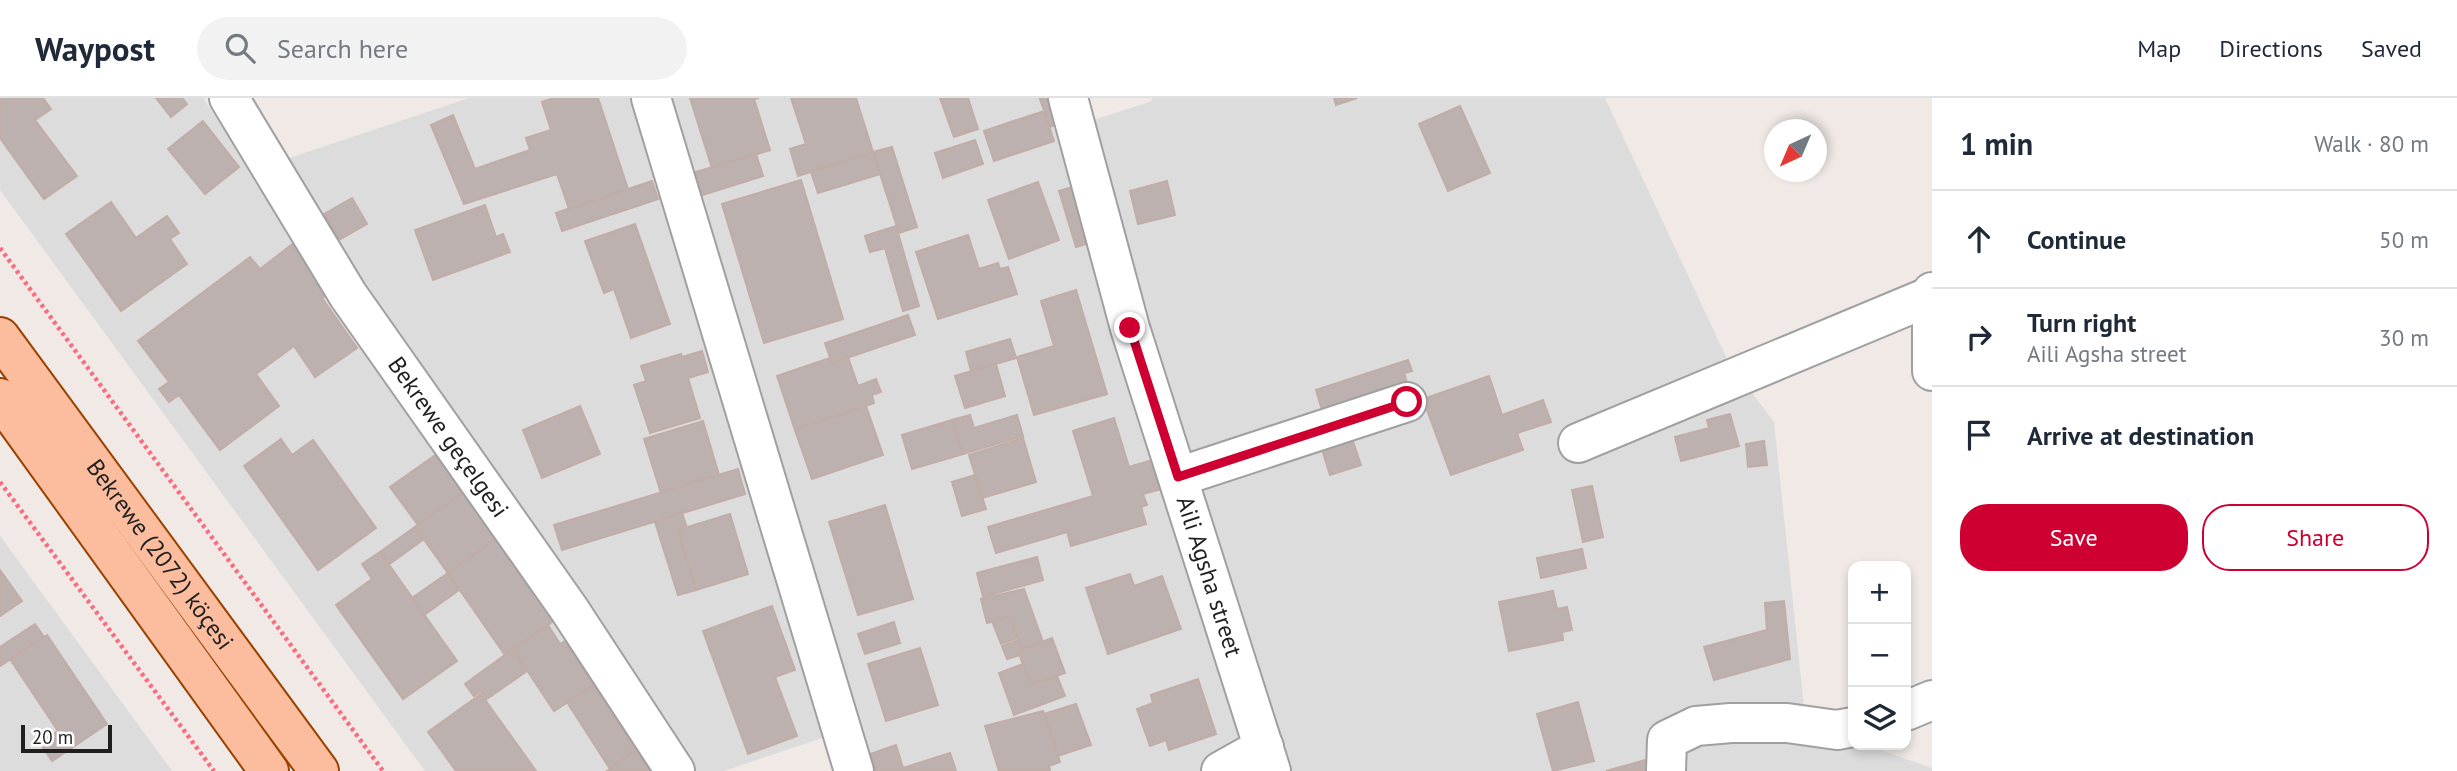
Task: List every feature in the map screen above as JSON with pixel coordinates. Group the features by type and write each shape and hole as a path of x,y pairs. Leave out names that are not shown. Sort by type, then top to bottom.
{"main road":[{"name":"Bekrewe (2072) köçesi","path":"0,337 319,771"},
{"name":"Bekrewe (2072) köçesi","path":"0,398 269,771"}],"street":[{"name":"Bekrewe geçelgesi","path":"229,98 348,295 569,609 675,771"},
{"path":"651,98 854,771"},
{"name":"Aili Agsha street","path":"1068,98 1130,328 1267,759"},
{"path":"1578,443 1931,294 1932,370"},
{"path":"1178,477 1407,402"},
{"path":"1911,709 1932,700"},
{"path":"1666,771 1667,740 1696,726 1787,723 1837,730 1848,728"},
{"path":"1221,771 1267,759"}],"path":[{"path":"0,248 383,771"},
{"path":"0,482 214,771"}],"shaded area":[{"path":"0,98 203,98 293,235 663,771 425,771 0,190"},
{"path":"469,98 632,98 828,736 724,771 693,771 357,286 283,160"},
{"path":"657,98 1060,98 1262,771 870,771"},
{"path":"1152,98 1605,98 1728,361 1774,422 1808,745 1848,747 1848,750 1880,750 1932,768 1932,771 1289,771 1087,122 1152,101"},
{"path":"0,536 172,771 0,771"}],"building":[{"path":"0,98 43,98 51,109 35,120 77,176 44,199 0,138"},
{"path":"156,98 182,98 187,104 171,117"},
{"path":"554,98 598,98 628,189 569,209 557,174 464,204 431,125 453,115 475,169 530,150 526,138 551,130 542,102"},
{"path":"690,98 759,98 754,99 770,150 712,168"},
{"path":"791,98 856,98 873,152 798,176 790,149 806,144"},
{"path":"940,98 968,98 978,129 954,137"},
{"path":"1056,98 1064,122 1050,127 1040,99"},
{"path":"1334,98 1357,98 1336,105"},
{"path":"1460,106 1490,173 1448,191 1419,124"},
{"path":"1044,111 1054,141 994,161 984,131"},
{"path":"203,121 239,167 205,194 168,149"},
{"path":"975,140 983,164 943,178 935,153"},
{"path":"892,147 917,227 899,233 873,152"},
{"path":"873,152 880,174 818,193 811,172"},
{"path":"756,154 763,176 693,198 686,175"},
{"path":"801,180 843,319 764,343 722,204"},
{"path":"652,181 658,199 562,231 556,213"},
{"path":"1167,181 1175,215 1138,224 1130,191"},
{"path":"1038,182 1059,240 1009,259 988,200"},
{"path":"1079,185 1096,241 1076,247 1059,191"},
{"path":"352,198 367,224 339,240 324,214"},
{"path":"111,202 136,238 167,216 179,233 170,239 187,264 121,311 66,234"},
{"path":"485,205 496,237 503,234 510,252 433,280 415,230"},
{"path":"635,224 670,324 631,338 614,289 604,293 585,241"},
{"path":"896,226 919,306 903,311 885,248 870,252 865,236"},
{"path":"968,235 979,269 998,263 1000,269 1008,267 1017,294 938,319 916,252"},
{"path":"294,243 331,292 322,298 357,348 315,377 294,346 256,374 279,406 220,450 179,395 169,402 159,389 169,382 138,341 250,257 260,269"},
{"path":"1076,290 1107,394 1034,415 1017,357 1054,346 1041,301"},
{"path":"908,315 915,335 832,363 825,343"},
{"path":"1010,339 1016,358 971,371 966,352"},
{"path":"702,351 708,372 688,378 700,418 650,433 634,385 646,381 641,366 681,354 682,357"},
{"path":"848,357 858,386 876,379 881,392 872,395 874,403 795,430 777,376 830,358 832,363"},
{"path":"1408,360 1412,371 1404,373 1407,382 1322,410 1316,390"},
{"path":"996,364 1005,396 965,408 955,376"},
{"path":"1489,376 1502,415 1543,400 1551,422 1517,433 1523,450 1451,475 1423,399"},
{"path":"580,406 600,454 542,478 523,430"},
{"path":"866,406 883,455 812,479 795,430"},
{"path":"1730,414 1739,446 1681,461 1675,437 1709,428 1707,420"},
{"path":"970,415 974,428 1017,415 1023,436 963,454 952,420"},
{"path":"1114,418 1129,467 1156,459 1165,488 1143,494 1147,505 1141,507 1146,524 1071,546 1067,532 996,553 988,527 1093,496 1073,431"},
{"path":"952,420 963,454 912,469 902,435"},
{"path":"703,421 719,475 661,493 644,439"},
{"path":"1350,433 1361,465 1330,475 1320,443"},
{"path":"1023,438 1036,482 982,498 969,455"},
{"path":"281,439 292,455 313,440 376,528 318,570 244,466"},
{"path":"1764,441 1767,465 1748,467 1746,444"},
{"path":"437,454 464,492 418,525 390,487"},
{"path":"738,469 745,494 562,550 554,525"},
{"path":"975,475 986,509 962,516 952,482"},
{"path":"1592,486 1603,537 1583,542 1572,490"},
{"path":"464,492 497,538 448,573 415,527"},
{"path":"885,505 913,599 858,615 829,522"},
{"path":"682,513 687,528 678,530 696,590 678,595 655,522"},
{"path":"730,514 748,574 696,590 678,530"},
{"path":"415,527 424,539 388,565 380,552"},
{"path":"497,538 555,620 505,655 448,573"},
{"path":"1582,549 1586,568 1541,578 1537,558"},
{"path":"380,552 457,661 403,699 336,605 372,579 362,564"},
{"path":"1037,557 1043,580 983,597 977,573"},
{"path":"0,570 22,601 0,616"},
{"path":"448,573 459,590 424,615 412,598"},
{"path":"1130,574 1134,586 1162,576 1181,629 1108,654 1086,588"},
{"path":"1024,589 1043,642 1022,650 1010,617 987,623 981,599"},
{"path":"1553,591 1557,609 1567,607 1572,630 1562,632 1563,640 1509,651 1499,602"},
{"path":"1784,601 1790,659 1714,680 1704,647 1767,630 1765,603"},
{"path":"772,606 795,670 775,677 797,736 748,754 703,631"},
{"path":"1010,617 1017,638 1001,644 992,621"},
{"path":"894,622 900,643 865,654 858,634"},
{"path":"35,624 44,637 0,666 0,647"},
{"path":"548,625 560,644 565,641 594,685 554,711 513,649"},
{"path":"47,635 107,724 70,749 10,659"},
{"path":"1052,638 1065,673 1031,685 1018,651"},
{"path":"1018,640 1022,650 1018,651 1020,655 1007,659 1002,646"},
{"path":"920,648 938,705 886,721 868,664"},
{"path":"513,649 527,671 487,699 481,691 474,696 465,684"},
{"path":"1023,664 1031,685 1057,676 1065,696 1014,715 999,673"},
{"path":"1198,679 1216,734 1169,750 1166,740 1150,746 1137,709 1153,703 1151,695"},
{"path":"594,685 635,750 610,769 567,702"},
{"path":"481,694 536,771 456,771 428,732"},
{"path":"1578,702 1594,761 1553,771 1537,714"},
{"path":"1076,704 1091,745 1058,756 1044,714"},
{"path":"1043,711 1060,762 1049,766 1050,771 999,771 985,726"},
{"path":"58,731 70,749 52,761 40,743"},
{"path":"896,745 903,768 950,753 956,771 876,771 870,754"},
{"path":"635,750 651,771 607,771 610,769"},
{"path":"1649,759 1652,771 1606,771"}],"route":[{"path":"1130,328 1178,477 1407,402"}]}
